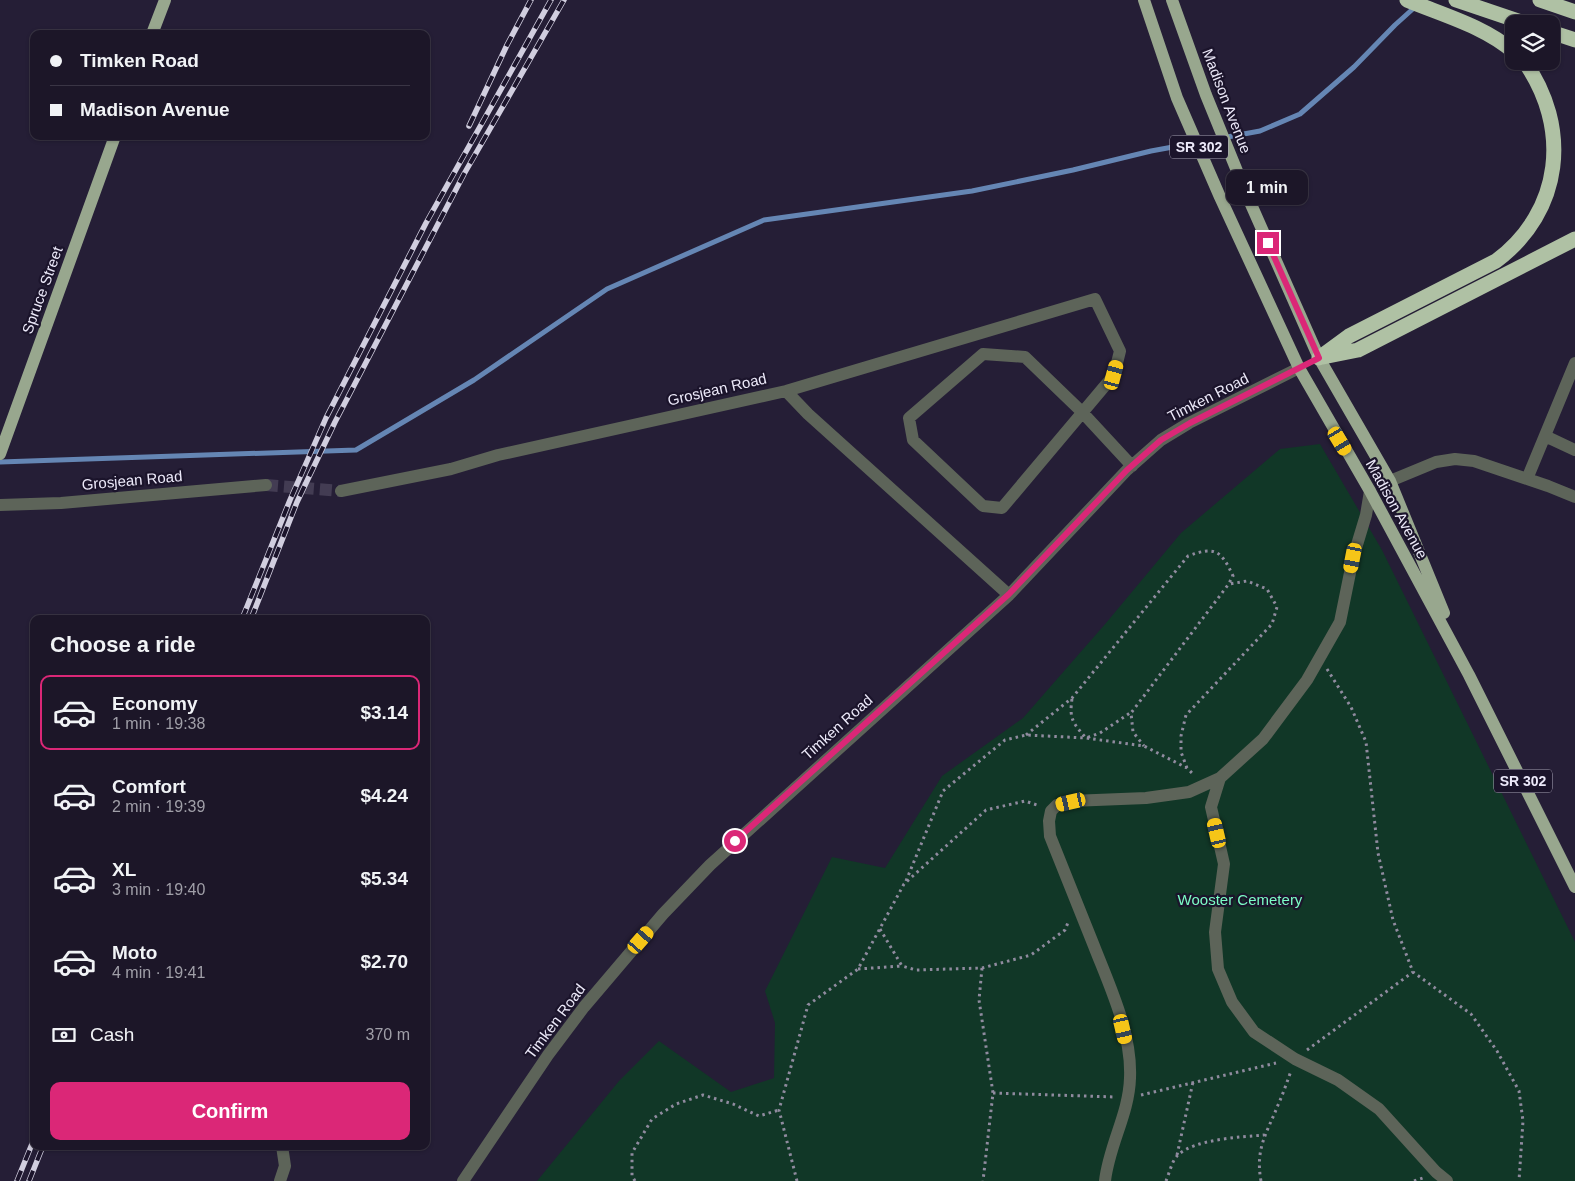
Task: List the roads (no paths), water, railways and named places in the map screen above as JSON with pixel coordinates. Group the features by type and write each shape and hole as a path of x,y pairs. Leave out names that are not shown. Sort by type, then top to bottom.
{"highway":[{"path":"1407,0 1483,31 1505,46"},
{"path":"1456,0 1505,16"},
{"path":"1540,0 1575,12"},
{"path":"1560,35 1575,40"},
{"path":"1319,358 1349,336 1496,261 1522,238 1542,206 1548,190 1554,157 1549,110 1536,78 1530,70"},
{"path":"1319,358 1358,350 1575,239"}],"main road":[{"path":"154,30 165,0"},
{"name":"Madison Avenue","path":"1144,0 1177,98 1220,197 1299,368 1370,491 1469,675 1575,887"},
{"name":"Madison Avenue","path":"1172,0 1206,95 1246,193 1319,358 1390,481 1469,675"},
{"name":"Spruce Street","path":"0,454 114,140"},
{"path":"1299,368 1319,358"}],"street":[{"name":"Grosjean Road","path":"341,491 451,469 498,455 786,391 1095,299 1120,351 1114,375 1082,412"},
{"path":"1082,412 1002,508 983,506 913,440 909,418 983,354 1025,357 1082,412 1132,466"},
{"path":"1528,479 1575,363"},
{"name":"Timken Road","path":"463,1181 566,1031 619,964 663,914 717,858 1009,594 1132,466 1161,440 1190,423 1299,368"},
{"path":"786,391 816,421 1009,594"},
{"path":"1545,436 1575,450"},
{"path":"1390,481 1436,462 1455,459 1474,461 1575,497"},
{"name":"Grosjean Road","path":"0,505 61,503 266,485"},
{"path":"1105,1181 1107,1164 1129,1098 1130,1056 1111,989 1050,836 1049,821 1052,811 1057,805 1071,802 1146,798 1189,792 1220,778 1263,740 1307,680 1340,622 1353,558 1366,515 1370,491"},
{"path":"1220,778 1210,807 1224,864 1215,932 1218,969 1232,1002 1254,1032 1295,1059 1338,1080 1378,1109 1436,1172 1448,1181"},
{"path":"1189,792 1210,807"},
{"path":"280,1181 284,1166 282,1150"}],"waterway":[{"path":"0,462 356,450 474,380 607,289 764,220 972,191 1073,170 1151,151 1260,131 1300,114 1354,67 1415,7"}],"tunnel":[{"path":"266,485 341,491"}],"railway":[{"path":"469,126 507,45 531,0"},
{"path":"244,615 290,500 326,418 426,223 551,0"},
{"path":"253,615 297,502 335,422 464,174 564,0"},
{"path":"17,1181 30,1149"},
{"path":"29,1181 41,1150"}],"park label":[{"name":"Wooster Cemetery","path":"1240,899"}]}
